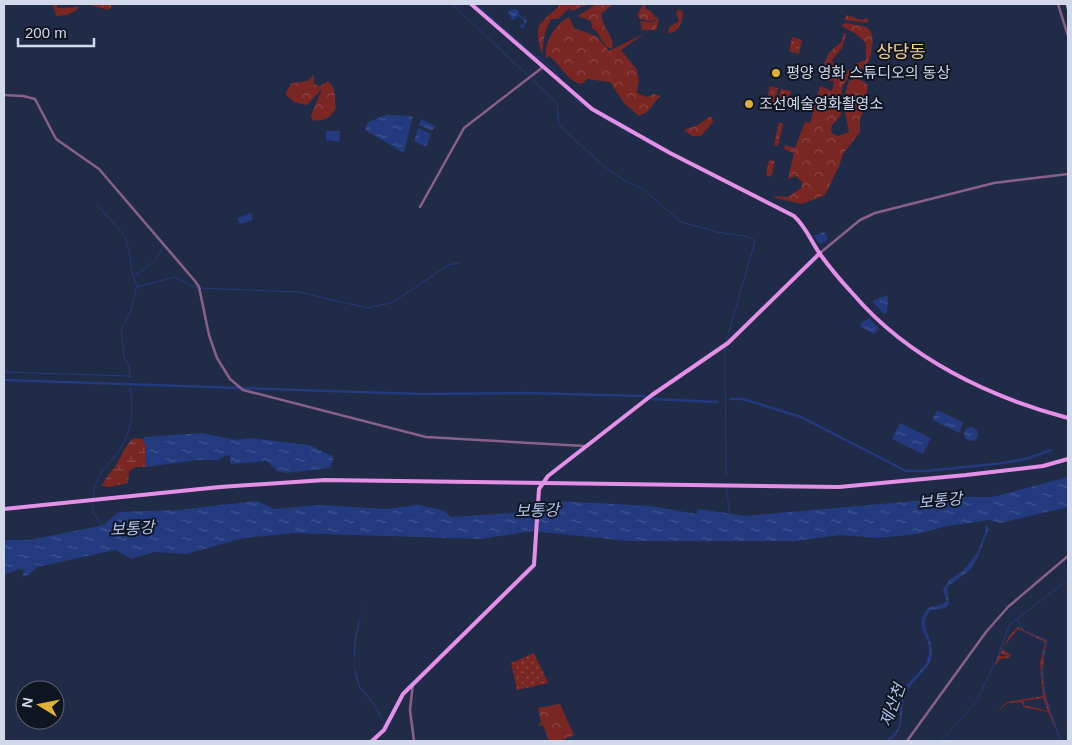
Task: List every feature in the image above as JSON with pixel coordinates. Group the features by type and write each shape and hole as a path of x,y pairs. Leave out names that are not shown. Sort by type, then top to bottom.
{"main road":[{"path":"471,4 592,109 670,153 794,216 802,223 820,253 869,311 901,338 930,358 995,395 1068,418"},
{"path":"372,741 384,730 401,696 534,565 539,489 542,482 584,446 652,395 728,343 820,253"},
{"path":"4,509 325,480 840,486 1043,466 1068,459"}],"street":[{"path":"1058,4 1068,36"},
{"path":"420,207 464,128 543,67"},
{"path":"4,95 35,99 56,138 105,175 161,239 199,288 209,335 217,358 223,370 240,388 426,436 584,446"},
{"path":"820,253 860,220 875,213 994,183 1068,174"},
{"path":"907,741 992,626 1008,608 1068,556"},
{"path":"413,684 410,710 414,741"}],"green space":[{"path":"53,4 57,4 57,8 78,7 77,10 67,15 56,16"},
{"path":"87,4 115,4 108,10"},
{"path":"561,4 588,4 572,11 569,8 558,19 551,19 545,32 542,54 538,29 540,24"},
{"path":"596,4 613,4 602,13 603,22 612,40 612,49 606,47 597,32 592,28 591,21 578,16"},
{"path":"643,4 646,4 645,9 650,10 655,17 659,18 651,21 640,19 637,15"},
{"path":"679,9 683,13 681,23 675,31 668,33 669,27 679,21 676,12"},
{"path":"847,15 861,20 868,18 868,23 844,20"},
{"path":"569,17 574,28 596,36 609,51 645,33 621,50 637,70 639,80 637,93 647,97 654,94 660,96 647,112 639,116 624,103 610,82 587,79 582,84 577,83 549,56 547,59 546,47 551,35 559,24"},
{"path":"659,19 656,30 642,30 640,21 651,22"},
{"path":"848,23 866,27 871,31 872,48 864,69 855,67 857,63 866,60 866,43 856,34 842,26 842,24"},
{"path":"844,33 846,34 842,48 832,60 835,69 849,70 851,73 842,87 840,117 832,125 831,131 838,136 849,132 843,101 849,81 856,77 868,85 865,108 860,118 860,132 843,154 825,195 802,204 775,198 775,196 788,197 801,188 802,182 796,176 788,179 794,153 784,149 785,145 795,148 805,122 810,123 820,86 832,91 834,81 821,80 823,69 828,55 840,43"},
{"path":"792,37 802,40 799,54 789,51"},
{"path":"314,74 314,84 320,86 328,81 334,89 336,108 329,117 323,120 312,120 311,116 322,89 307,105 294,102 285,94 292,83 308,81"},
{"path":"770,86 778,88 773,109 767,98"},
{"path":"781,89 791,91 785,111 776,109"},
{"path":"712,117 713,122 701,136 692,136 684,130 698,125"},
{"path":"779,122 783,124 778,146 774,145"},
{"path":"769,160 775,161 771,177 766,175"},
{"path":"134,438 143,439 146,467 136,467 129,471 128,483 110,487 102,486 126,446"},
{"path":"1018,627 1047,641 1043,681 1048,703 1061,741 1048,712 1023,707 1022,702 1008,703 995,713 1007,702 1043,696 1040,663 1045,643 1018,629 1003,648 1010,635","holes":["1043,698 1048,711 1024,705 1023,701"]},
{"path":"1002,649 1011,655 1008,658 1000,659 995,664 999,653 1000,656 1007,656 1000,653"},
{"path":"534,653 548,683 517,690 511,663"},
{"path":"560,704 574,735 559,741 549,741 543,725 538,726 541,722 538,708"}],"water":[{"path":"516,9 519,11 518,14 527,20 523,29 519,25 524,24 524,20 518,16 512,20 508,11"},
{"path":"386,115 413,116 404,153 365,130 367,124 371,121"},
{"path":"421,119 435,126 432,131 419,125"},
{"path":"418,128 431,134 426,147 414,141"},
{"path":"326,131 340,131 339,142 326,140"},
{"path":"251,213 253,220 240,224 237,218"},
{"path":"824,232 828,240 820,244 814,236"},
{"path":"888,295 887,313 884,314 872,301"},
{"path":"869,318 879,329 873,334 860,326"},
{"path":"937,410 963,422 959,433 932,420"},
{"path":"900,423 931,438 923,454 892,439"},
{"path":"971,427 976,429 978,434 976,439 971,441 966,439 964,434 966,429"},
{"path":"202,433 235,440 250,438 309,445 334,457 330,468 286,473 277,471 267,461 231,464 230,456 226,455 218,460 198,460 146,467 143,439 145,437"},
{"name":"보통강","path":"1068,477 1068,507 1000,523 990,520 947,526 917,534 879,538 841,535 795,541 629,541 532,531 480,539 295,533 244,538 186,554 154,552 132,559 115,550 37,567 30,574 22,577 25,570 19,569 4,575 4,540 29,540 104,525 118,512 178,510 257,501 275,509 320,505 386,509 419,505 445,511 451,517 513,513 543,502 559,501 651,506 696,514 699,509 745,516 960,497 993,497"},
{"path":"985,524 989,528 978,557 970,570 947,587 949,605 945,608 931,610 927,615 925,625 932,647 931,659 907,691 904,698 901,722 896,735 890,741 886,741 896,732 899,725 900,701 905,687 923,667 928,658 928,644 921,622 923,616 928,608 941,605 947,601 943,590 949,580 963,571 978,552 986,530"},
{"path":"361,615 356,639 354,662 355,640"},
{"path":"355,667 360,687 374,703 385,724 371,701 359,688"}],"waterway":[{"path":"452,4 557,103 559,125 607,169 627,182 643,189 681,222 717,232 750,237 755,241 726,342"},
{"path":"476,4 536,57 539,57 555,70 560,79"},
{"path":"575,97 574,99 590,109"},
{"path":"595,113 631,134"},
{"path":"97,204 125,238 137,285 131,310 121,330 124,357 129,367 130,378"},
{"path":"133,276 151,264 163,247"},
{"path":"422,283 448,265 459,263"},
{"path":"137,287 174,277 197,288 299,292 367,308 391,303 421,284"},
{"path":"725,346 726,475"},
{"path":"4,364 8,372"},
{"path":"4,372 129,376"},
{"path":"4,380 420,394 528,393 644,396 653,399 717,402"},
{"path":"93,498 98,478 123,445 127,436 132,408 130,388"},
{"path":"731,399 743,399 801,417 906,471 927,471 1003,463 1026,459 1051,450"},
{"path":"726,489 730,514"},
{"name":"보통강","path":"93,502 93,512 103,527"},
{"path":"977,700 996,661 1010,624 1068,580"},
{"path":"1017,618 1024,631 1047,640 1043,680 1048,703 1061,741"},
{"path":"941,741 976,702"}],"railway":[{"path":"1066,4 1068,12"}],"place":[{"name":"평양 영화 스튜디오의 동상","path":"776,73"},
{"name":"조선예술영화촬영소","path":"749,104"}],"district":[{"name":"상당동","path":"901,52"}],"water label":[{"name":"제산천","path":"892,705"}]}
